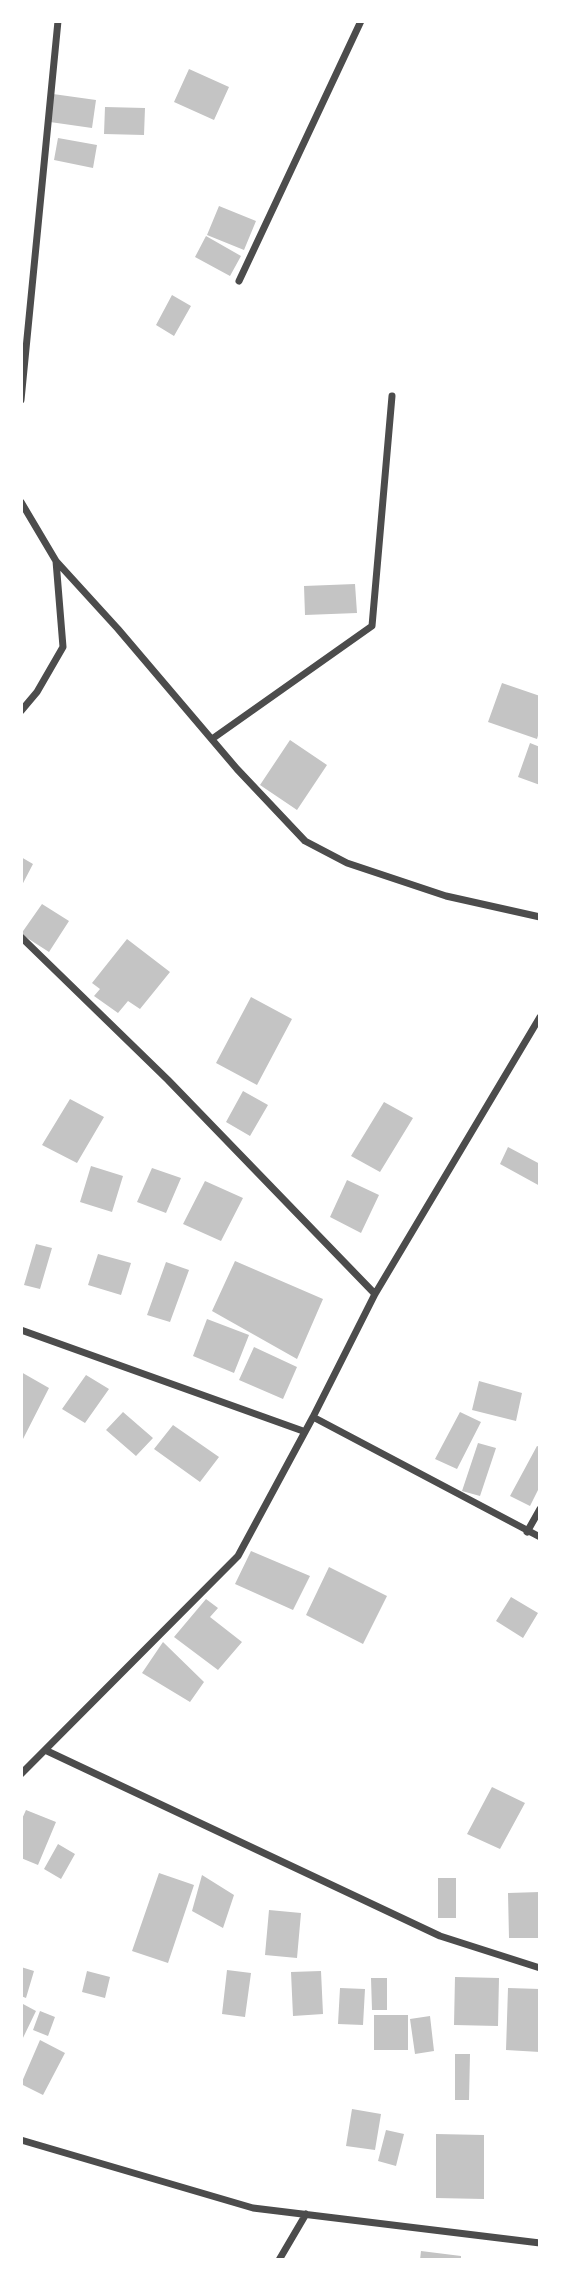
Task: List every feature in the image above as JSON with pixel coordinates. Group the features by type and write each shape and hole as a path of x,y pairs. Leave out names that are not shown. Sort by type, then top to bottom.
{"street":[{"path":"21,400 58,21"},
{"path":"239,281 361,21"},
{"path":"212,740 372,626 392,396"},
{"path":"21,502 55,561 118,629 212,740 305,841 347,863 446,896 540,917"},
{"path":"21,711 37,692 63,647 55,561"},
{"path":"21,937 168,1080 374,1294"},
{"path":"21,1774 238,1556 303,1431 313,1417 374,1294 540,1017"},
{"path":"21,1330 303,1431"},
{"path":"313,1417 540,1537"},
{"path":"527,1532 540,1509"},
{"path":"44,1750 440,1936 540,1968"},
{"path":"21,2140 253,2208 540,2243"},
{"path":"279,2260 306,2214"}],"building":[{"path":"189,69 229,87 214,120 174,102"},
{"path":"53,94 96,100 92,128 50,122"},
{"path":"105,107 145,108 144,135 104,134"},
{"path":"58,138 97,145 93,168 54,160"},
{"path":"219,206 256,221 244,250 207,235"},
{"path":"206,236 241,256 230,276 195,257"},
{"path":"172,295 191,306 174,336 156,325"},
{"path":"355,584 357,613 305,615 304,586"},
{"path":"502,683 540,696 540,729 537,739 488,722"},
{"path":"290,740 327,765 297,810 260,785"},
{"path":"530,743 540,747 540,785 518,777"},
{"path":"21,857 33,864 21,887"},
{"path":"42,904 69,921 49,952 21,934"},
{"path":"127,939 170,972 140,1009 128,1001 118,1013 94,996 100,989 92,983"},
{"path":"251,997 292,1019 257,1085 216,1063"},
{"path":"243,1091 268,1105 250,1136 226,1122"},
{"path":"70,1099 104,1117 77,1163 42,1145"},
{"path":"384,1102 413,1118 380,1172 351,1156"},
{"path":"508,1147 540,1164 540,1186 500,1164"},
{"path":"91,1166 123,1176 112,1212 80,1202"},
{"path":"152,1168 181,1178 166,1213 137,1202"},
{"path":"347,1180 379,1195 361,1233 330,1217"},
{"path":"205,1181 243,1198 221,1241 183,1224"},
{"path":"36,1244 52,1248 40,1289 24,1285"},
{"path":"98,1254 131,1263 121,1295 88,1285"},
{"path":"235,1261 323,1299 297,1359 212,1311"},
{"path":"166,1262 189,1270 170,1322 147,1315"},
{"path":"207,1319 249,1335 234,1373 193,1356"},
{"path":"254,1347 297,1367 283,1399 239,1380"},
{"path":"21,1372 49,1388 23,1439 21,1438"},
{"path":"86,1375 109,1389 85,1423 62,1409"},
{"path":"479,1381 522,1393 516,1421 472,1410"},
{"path":"123,1412 153,1438 136,1456 106,1430"},
{"path":"460,1412 481,1422 457,1469 435,1459"},
{"path":"173,1425 219,1457 200,1482 154,1449"},
{"path":"478,1443 496,1448 480,1496 462,1491"},
{"path":"537,1446 540,1447 540,1486 530,1506 510,1496"},
{"path":"251,1551 310,1576 293,1610 235,1584"},
{"path":"329,1567 387,1596 363,1644 306,1615"},
{"path":"511,1597 538,1613 523,1638 496,1621"},
{"path":"206,1599 218,1608 210,1617 242,1642 218,1670 174,1637"},
{"path":"163,1642 204,1682 190,1702 142,1673"},
{"path":"492,1787 525,1803 500,1849 467,1834"},
{"path":"26,1810 56,1822 38,1865 21,1858 21,1821"},
{"path":"58,1844 75,1854 61,1879 44,1869"},
{"path":"159,1873 194,1885 168,1963 132,1951"},
{"path":"202,1875 234,1895 223,1928 192,1911"},
{"path":"438,1878 456,1878 456,1918 438,1918"},
{"path":"540,1892 540,1938 509,1938 508,1893"},
{"path":"269,1910 301,1913 297,1958 265,1955"},
{"path":"21,1967 34,1971 26,1998 21,1996"},
{"path":"227,1970 251,1973 245,2017 222,2014"},
{"path":"87,1971 110,1977 105,1998 82,1992"},
{"path":"321,1971 323,2014 293,2016 291,1972"},
{"path":"455,1977 499,1978 498,2026 454,2025"},
{"path":"371,1978 387,1978 387,2010 372,2010"},
{"path":"340,1988 365,1989 363,2025 338,2024"},
{"path":"508,1988 540,1989 540,2052 506,2050"},
{"path":"23,2004 36,2011 21,2042 21,2008"},
{"path":"40,2011 55,2017 48,2036 33,2030"},
{"path":"374,2015 408,2015 408,2050 374,2050"},
{"path":"430,2016 434,2051 415,2054 410,2019"},
{"path":"40,2040 65,2053 43,2095 21,2084"},
{"path":"455,2054 470,2054 469,2100 455,2100"},
{"path":"352,2109 381,2114 375,2150 346,2146"},
{"path":"386,2130 404,2134 396,2166 378,2161"},
{"path":"436,2134 484,2135 484,2199 436,2198"},
{"path":"421,2251 461,2256 461,2260 420,2260"}]}
